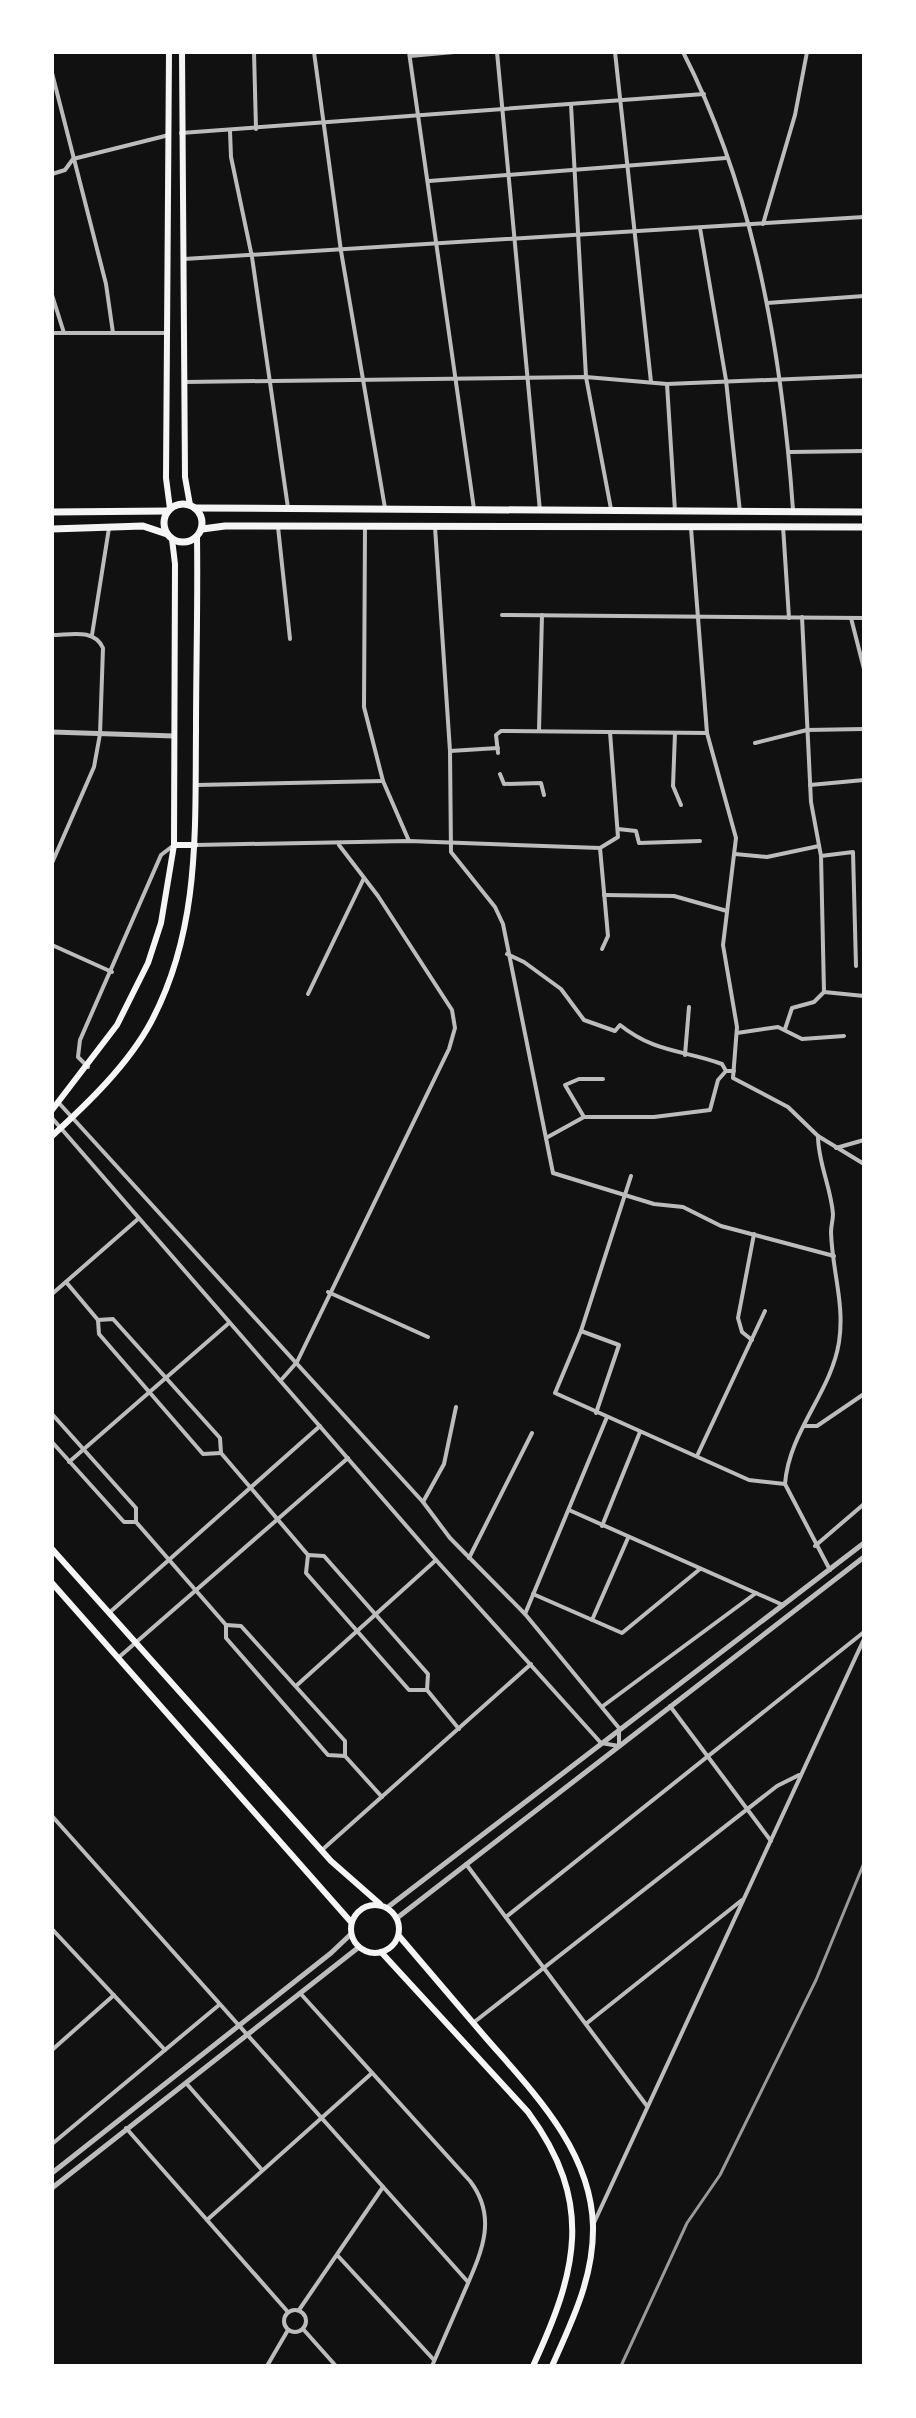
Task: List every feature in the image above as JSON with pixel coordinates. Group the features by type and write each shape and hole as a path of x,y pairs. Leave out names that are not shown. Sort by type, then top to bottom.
{"highway":[{"path":"192,507 202,518 199,533"},
{"path":"52,512 192,507 385,511 864,512"},
{"path":"169,510 164,522 169,537"},
{"path":"687,511 690,528"},
{"path":"52,529 143,526 185,543 199,533 278,527 864,527"}],"main road":[{"path":"169,52 166,478 169,510"},
{"path":"182,52 185,477 192,507"},
{"path":"52,1136 75,1117 151,1022 186,931 195,845 199,533"},
{"path":"52,1110 88,1067 117,1025 148,963 161,923 174,845 176,578 169,537"},
{"path":"174,845 195,845"},
{"path":"52,1549 322,1850 380,1904 388,1907 397,1918 399,1936 557,2122 580,2169 593,2227 585,2287 552,2366"},
{"path":"52,1583 351,1922"},
{"path":"380,1904 362,1908 351,1922 351,1934 359,1947 381,1952 528,2112 549,2140 563,2169 571,2209 570,2269 560,2307 533,2366"},
{"path":"381,1952 392,1947 399,1936"}],"street":[{"path":"254,52 256,129"},
{"path":"314,52 341,251 385,511"},
{"path":"454,52 410,54 458,378 474,511"},
{"path":"497,52 540,511"},
{"path":"615,52 651,382"},
{"path":"683,52 704,94 749,225 782,377 794,512"},
{"path":"763,224 795,115 807,52"},
{"path":"52,73 106,284 113,333"},
{"path":"181,133 704,94"},
{"path":"571,104 586,377 612,512"},
{"path":"230,131 231,157 252,257 288,510"},
{"path":"52,174 65,170 73,159 169,135"},
{"path":"429,181 726,158"},
{"path":"182,259 864,217"},
{"path":"700,228 726,380 740,512"},
{"path":"52,295 64,333"},
{"path":"766,303 864,296"},
{"path":"52,333 167,333"},
{"path":"184,382 586,377 667,384 864,376"},
{"path":"667,384 675,511"},
{"path":"789,452 864,451"},
{"path":"783,526 789,618"},
{"path":"278,527 290,639"},
{"path":"365,527 364,707 383,781 409,841"},
{"path":"435,527 450,751 453,857 499,914 553,1173 625,1196 683,1207 721,1226 834,1256"},
{"path":"53,860 94,767 100,734 103,648 92,635 109,528"},
{"path":"690,528 707,733 736,838 723,945 737,1033 733,1078 788,1107 835,1149 864,1164"},
{"path":"502,615 864,618"},
{"path":"539,730 542,615"},
{"path":"785,1029 792,1008 814,1002 824,992 821,856 810,785 802,617"},
{"path":"851,618 864,669"},
{"path":"52,635 92,635"},
{"path":"755,743 807,730 864,729"},
{"path":"450,751 498,750 499,731 707,733"},
{"path":"52,732 174,736"},
{"path":"195,845 339,845 409,841 600,848 618,837 610,732"},
{"path":"675,733 673,786 681,805"},
{"path":"500,774 504,784 541,783 544,795"},
{"path":"810,785 864,780"},
{"path":"196,785 383,781"},
{"path":"618,829 636,831 639,843 700,841"},
{"path":"88,1067 78,1057 80,1040 161,855 174,845"},
{"path":"282,1379 297,1362 328,1292 449,1049 455,1028 452,1010 339,845"},
{"path":"735,854 767,857 820,846"},
{"path":"600,848 608,936 602,949"},
{"path":"821,856 853,852 856,966"},
{"path":"308,994 364,878"},
{"path":"604,895 674,896 728,911"},
{"path":"52,945 112,972"},
{"path":"507,954 561,989 584,1020 615,1031 620,1025 669,1053 722,1064 726,1071"},
{"path":"824,992 864,996"},
{"path":"685,1055 689,1007"},
{"path":"737,1033 785,1029 802,1039 844,1036"},
{"path":"545,1139 584,1117 654,1117 710,1110 718,1080 726,1071 734,1071"},
{"path":"584,1117 565,1085 579,1079 603,1079"},
{"path":"58,1102 297,1362 469,1558 525,1614 619,1728 619,1746"},
{"path":"52,1118 229,1323 282,1379 436,1560 601,1743 619,1746"},
{"path":"818,1136 818,1152 833,1214 834,1256 841,1290 839,1341 831,1375 789,1459 785,1484 830,1570"},
{"path":"835,1149 864,1140"},
{"path":"631,1176 581,1331 555,1393 749,1480 785,1484"},
{"path":"52,1294 138,1219"},
{"path":"752,1340 742,1332 738,1318 754,1234"},
{"path":"66,1282 98,1320 99,1334 203,1454 221,1453"},
{"path":"328,1292 428,1337"},
{"path":"697,1456 765,1311"},
{"path":"98,1320 113,1319 220,1438 221,1453 308,1555 306,1573 409,1690 427,1690"},
{"path":"69,1462 229,1323"},
{"path":"581,1331 619,1345 596,1413"},
{"path":"804,1426 817,1426 864,1394"},
{"path":"423,1502 444,1464 456,1407"},
{"path":"52,1414 136,1508 136,1522 226,1625 226,1638 328,1755 345,1756"},
{"path":"525,1614 607,1417"},
{"path":"109,1613 321,1426"},
{"path":"602,1526 640,1432"},
{"path":"469,1558 532,1433"},
{"path":"52,1442 124,1522 136,1522"},
{"path":"118,1658 348,1458"},
{"path":"815,1546 864,1504"},
{"path":"569,1510 783,1605"},
{"path":"592,1620 628,1538"},
{"path":"388,1907 864,1543"},
{"path":"308,1555 324,1556 428,1674 427,1690 459,1729"},
{"path":"397,1918 864,1557"},
{"path":"296,1686 436,1560"},
{"path":"533,1594 622,1633 700,1569"},
{"path":"602,1707 756,1593"},
{"path":"226,1625 241,1626 296,1686 345,1741 345,1756 382,1797"},
{"path":"506,1917 864,1632"},
{"path":"593,2227 864,1639"},
{"path":"322,1850 531,1664"},
{"path":"670,1706 771,1841"},
{"path":"473,2023 777,1786 799,1775"},
{"path":"52,1816 468,2282"},
{"path":"466,1864 648,2107"},
{"path":"587,2023 744,1899"},
{"path":"52,1929 165,2050"},
{"path":"52,2173 351,1934"},
{"path":"52,2188 359,1947"},
{"path":"300,1993 479,2193 486,2214 485,2237 432,2366"},
{"path":"52,2050 114,1995"},
{"path":"52,2144 219,2005"},
{"path":"207,2220 373,2072"},
{"path":"185,2081 263,2171"},
{"path":"126,2128 288,2312"},
{"path":"288,2312 299,2310 383,2187"},
{"path":"338,2256 434,2360"},
{"path":"288,2312 283,2322 288,2330 297,2332 303,2329 306,2319 299,2310"},
{"path":"303,2329 336,2366"},
{"path":"267,2366 288,2330"}],"railway":[{"path":"621,2366 687,2223 720,2175 816,1980 864,1863"}]}
